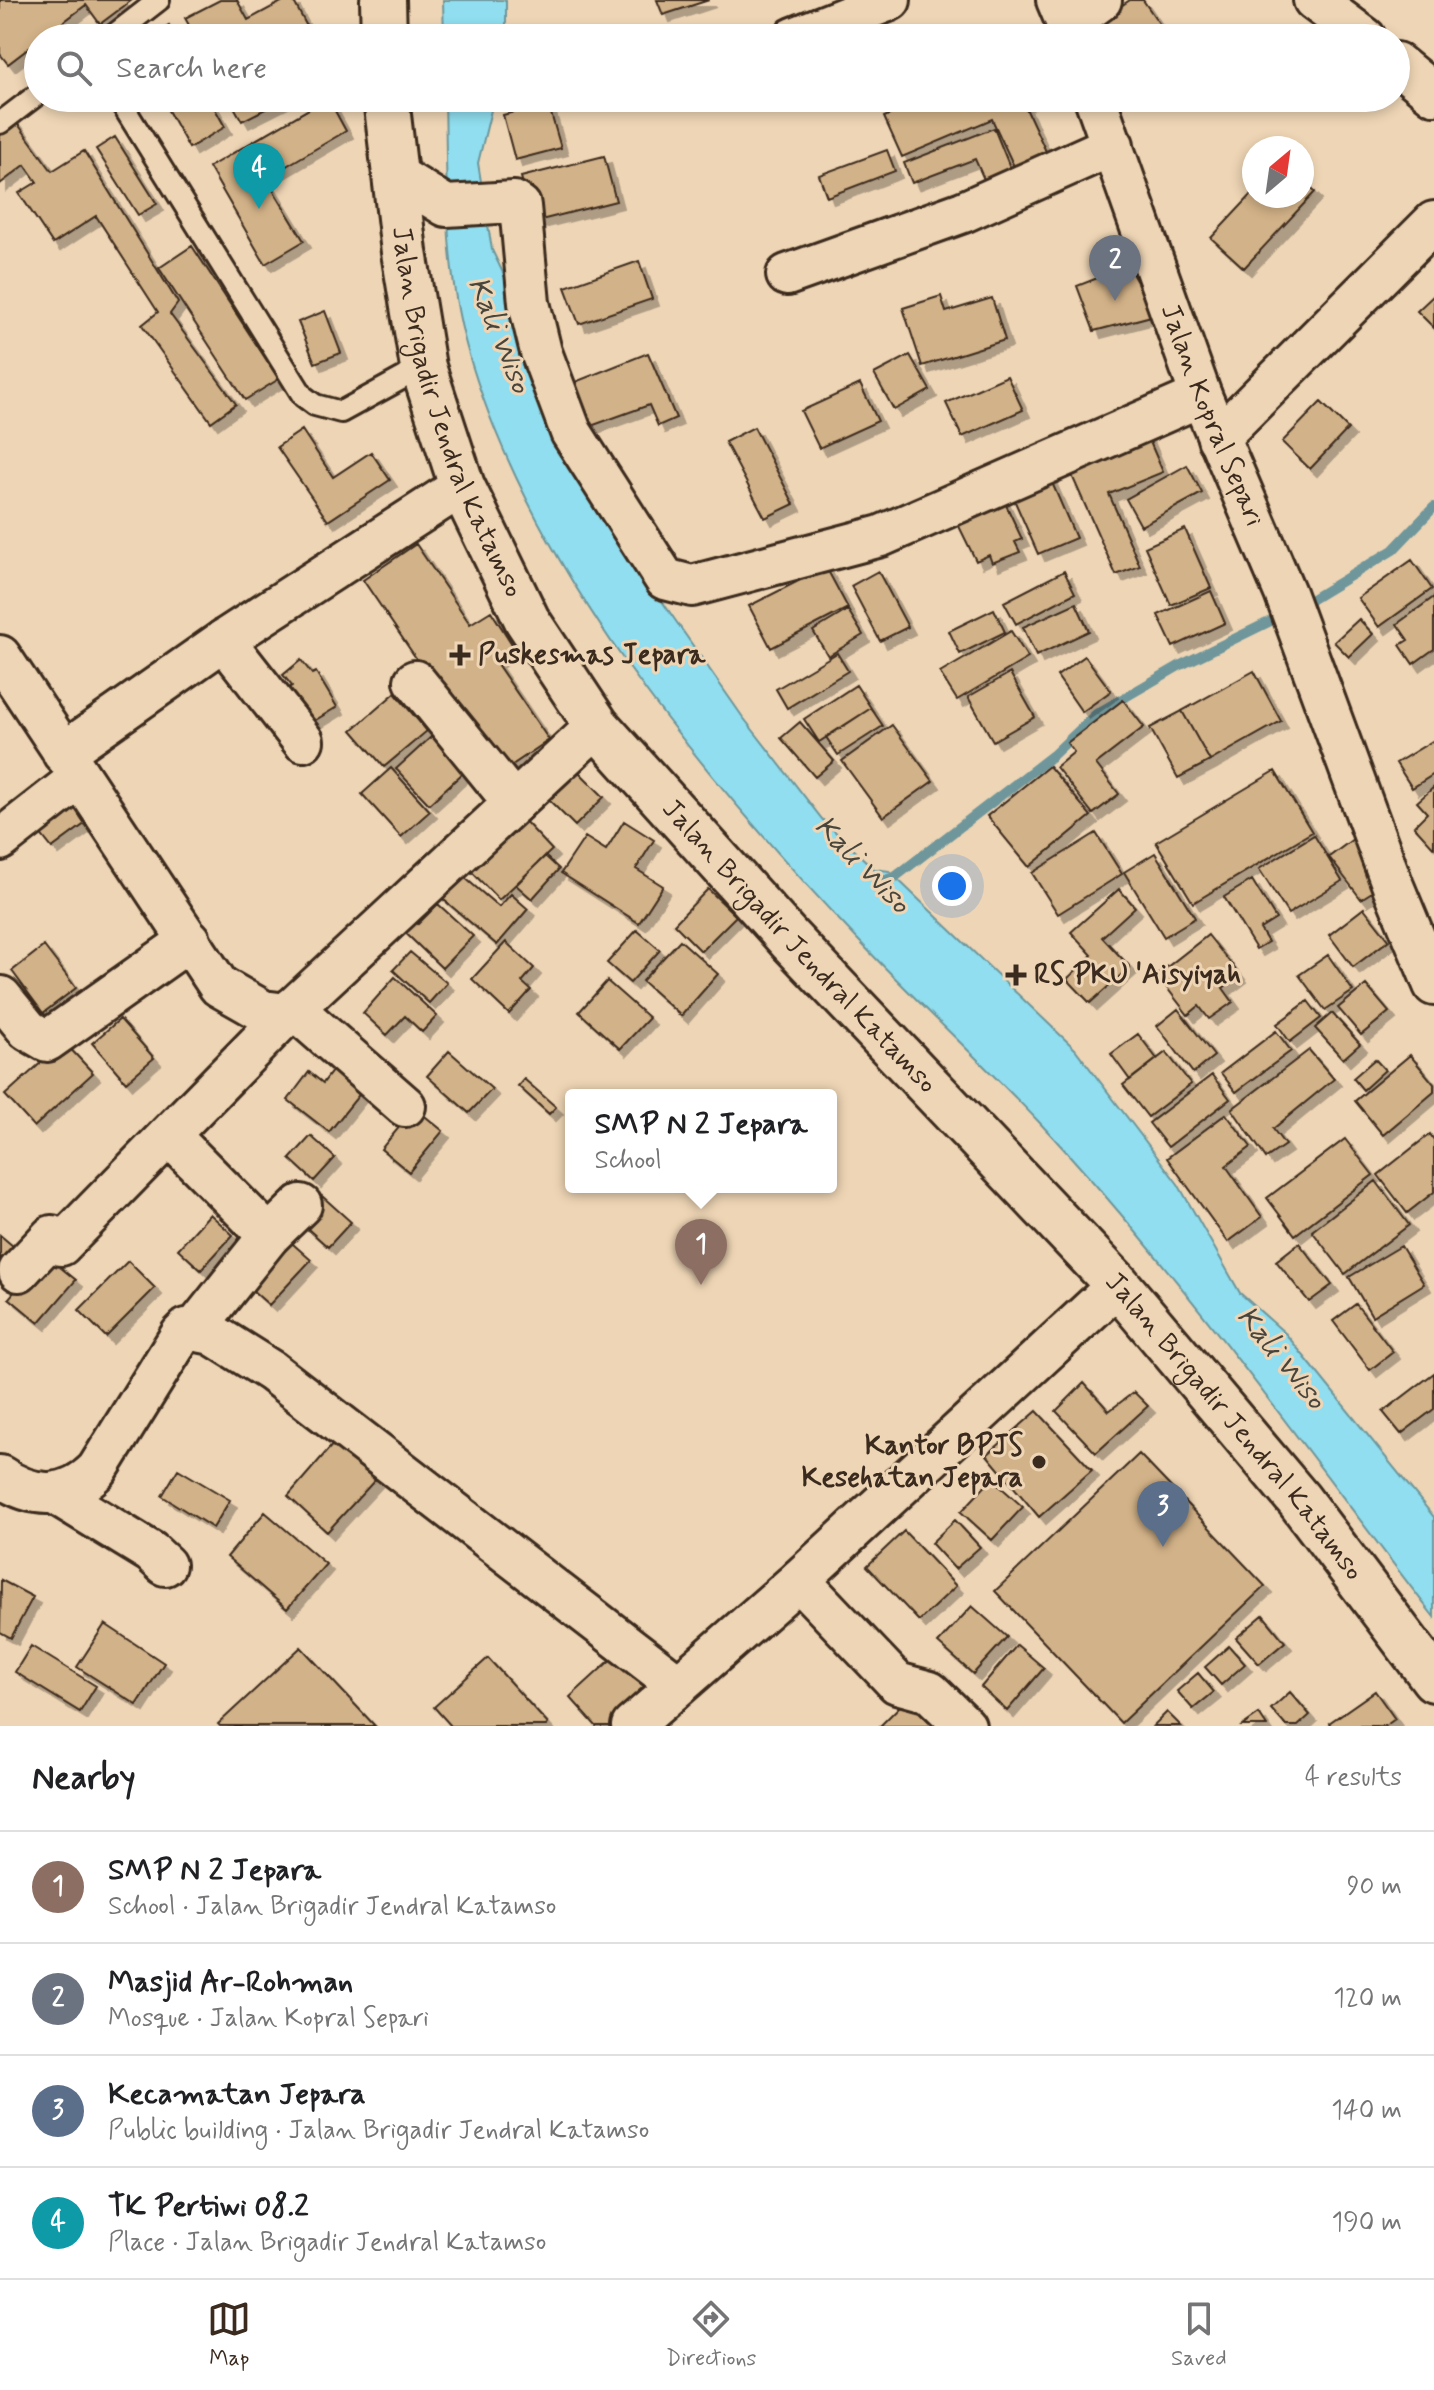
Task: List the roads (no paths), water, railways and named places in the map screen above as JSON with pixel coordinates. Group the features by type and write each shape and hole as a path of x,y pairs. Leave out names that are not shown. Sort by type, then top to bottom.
{"street":[{"path":"383,0 384,24"},
{"path":"829,24 890,0"},
{"path":"1066,21 1101,0"},
{"path":"1328,4 1350,24"},
{"path":"1410,74 1434,94"},
{"name":"Jalan Brigadir Jendral Katamso","path":"387,112 423,367 462,486 527,620 597,726 790,940 1118,1285 1299,1500 1434,1679"},
{"name":"Jalan Kopral Separi","path":"1100,112 1201,396 1285,593 1434,985"},
{"path":"787,275 963,212 1113,145"},
{"path":"394,174 446,206 510,203 520,206 523,212 529,303 541,352 571,432 665,579 675,584 692,586 881,536 1201,396"},
{"path":"1218,438 1434,222"},
{"path":"0,840 71,766 224,640 462,486"},
{"path":"224,640 303,741"},
{"path":"0,656 219,986 237,1034 240,1063"},
{"path":"415,681 514,803"},
{"path":"19,1271 52,1236 61,1245 290,1011 597,726"},
{"path":"0,997 28,1030 47,1041 190,940"},
{"path":"219,986 263,1011 290,1011 405,1106"},
{"path":"169,1135 269,1236"},
{"path":"195,1329 269,1236 301,1205"},
{"path":"632,1726 799,1580 1118,1285"},
{"path":"56,1494 87,1480 97,1470 181,1335 187,1329 195,1329 230,1344 283,1380 677,1684"},
{"path":"0,1476 22,1490 56,1494 151,1552 165,1565"},
{"path":"799,1580 897,1683 930,1692 965,1726"}],"lane":[{"path":"128,24 159,0"},
{"path":"0,123 24,105"},
{"path":"127,112 303,396 315,405 341,412 423,367"}],"water":[{"path":"443,0 506,0 506,24 444,24"},
{"name":"Kali Wiso","path":"445,112 491,112 478,163 492,250 657,594 742,716 822,819 874,869 889,871 1075,1049 1178,1184 1240,1293 1286,1334 1434,1517 1434,1617 1242,1364 1142,1240 1038,1121 801,879 684,741 629,667 578,590 533,511 495,430 467,348 460,317 450,255"}],"waterway":[{"path":"1299,607 1393,550 1434,507"},
{"name":"Kali Wiso","path":"884,880 895,877 1053,755 1096,714 1179,666 1285,614"}],"place":[{"name":"TK Pertiwi 08.2","path":"259,209"},
{"name":"Masjid Ar-Rohman","path":"1115,301"},
{"name":"Puskesmas Jepara","path":"460,655"},
{"name":"RS PKU 'Aisyiyah","path":"1016,975"},
{"name":"SMP N 2 Jepara","path":"701,1285"},
{"name":"Kantor BPJS Kesehatan Jepara","path":"1039,1462"},
{"name":"Kecamatan Jepara","path":"1163,1547"}]}
